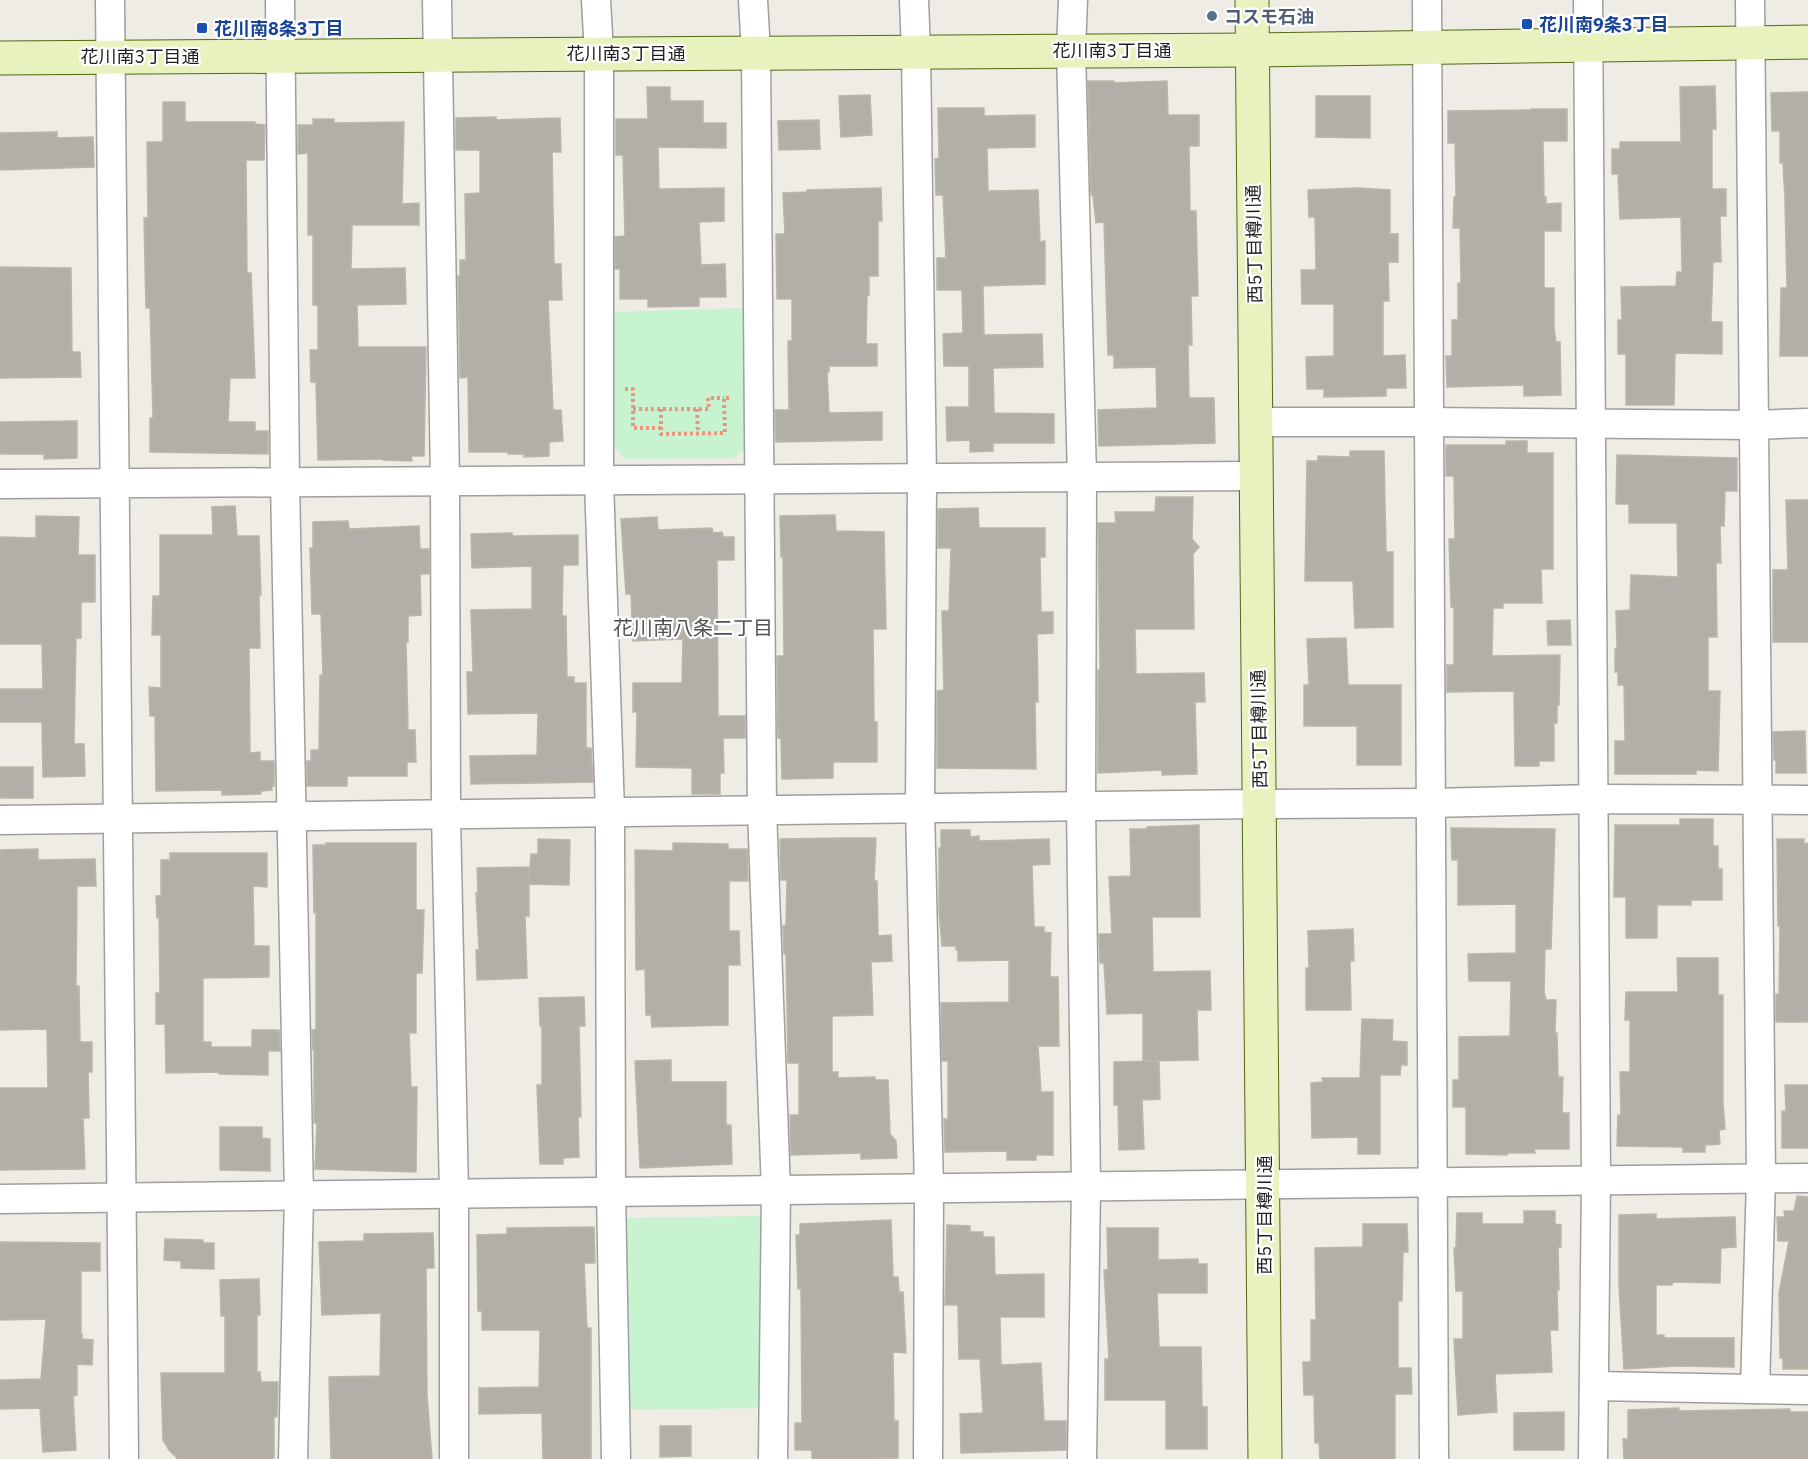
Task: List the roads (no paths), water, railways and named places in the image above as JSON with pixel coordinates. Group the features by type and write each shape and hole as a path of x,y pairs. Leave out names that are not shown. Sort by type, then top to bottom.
{"street":[{"path":"110,0 124,1459"},
{"path":"280,0 285,482 299,1196 293,1459"},
{"path":"437,0 445,481 446,814 454,1194 454,1459"},
{"path":"597,0 599,480 610,812 611,1192 616,1459"},
{"path":"753,0 756,52 762,810 776,1191 773,1459"},
{"path":"914,0 922,478 920,808 929,1188 928,1459"},
{"path":"1073,0 1071,50 1082,478 1081,806 1086,1186 1082,1459"},
{"name":"西5丁目樽川通","path":"1252,0 1265,1459"},
{"path":"1427,0 1434,1459"},
{"path":"1588,0 1596,1180 1593,1459"},
{"path":"1749,0 1761,1178 1755,1389"},
{"name":"花川南3丁目通","path":"0,58 1252,50 1808,42"},
{"path":"1256,422 1591,425 1808,423"},
{"path":"0,484 1256,476"},
{"path":"0,820 1431,803 1594,799 1808,800"},
{"path":"0,1199 1808,1178"},
{"path":"1594,1386 1808,1390"}],"place":[{"name":"コスモ石油","path":"1212,16"},
{"name":"花川南9条3丁目","path":"1527,24"},
{"name":"花川南8条3丁目","path":"202,28"}],"district":[{"name":"花川南八条二丁目","path":"693,627"}]}
